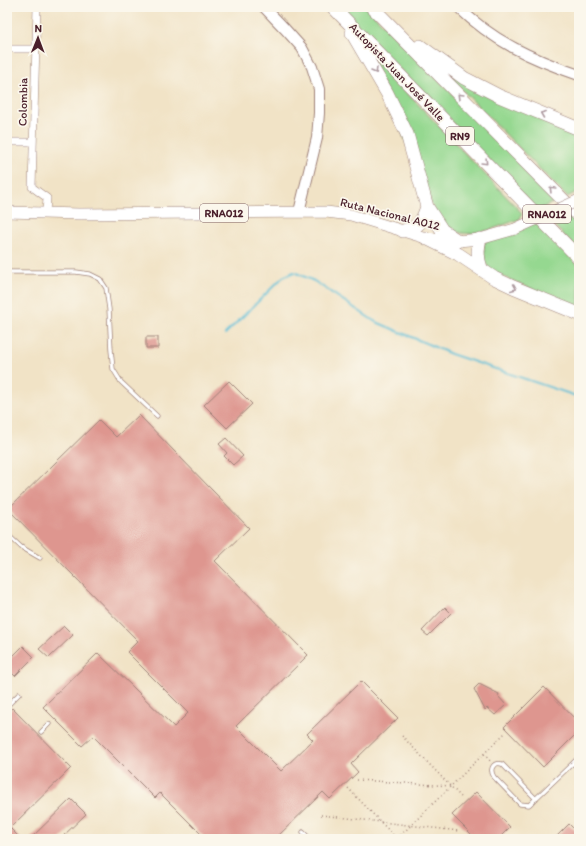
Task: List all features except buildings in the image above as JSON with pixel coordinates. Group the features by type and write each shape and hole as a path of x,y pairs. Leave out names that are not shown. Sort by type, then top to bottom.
{"highway":[{"path":"373,7 429,53 464,78 499,96 579,129"},
{"name":"RN9","path":"373,7 579,216"},
{"path":"337,10 388,93 407,134 427,207 442,230 458,241"},
{"name":"Autopista Juan José Valle","path":"337,10 579,258"},
{"path":"403,231 412,229 421,222 427,207"},
{"path":"426,238 458,254 494,278 579,314"},
{"path":"480,239 478,257 481,268"}],"main road":[{"path":"264,7 302,48 312,67 319,89 317,138 299,212"},
{"path":"458,7 486,32 514,49 552,66 579,75"},
{"name":"Ruta Nacional A012","path":"7,212 79,214 326,212 351,215 426,238 458,241 480,239 515,229 579,200"}],"street":[{"name":"Colombia","path":"37,7 32,186 47,198 46,213"},
{"path":"7,49 36,49"},
{"path":"7,142 33,142"}],"lane":[{"path":"7,272 76,272 90,274 100,279 106,288 113,369 121,382 157,416"},
{"path":"7,534 21,547 40,558"},
{"path":"7,706 19,694"},
{"path":"41,732 49,724"},
{"path":"536,799 502,764 498,763 491,769 491,773 494,777 520,804 529,805 536,799 579,757"},
{"path":"573,763 579,768"},
{"path":"303,832 310,839"}],"path":[{"path":"348,788 397,839 505,733"},
{"path":"402,736 461,797"},
{"path":"484,754 494,765"},
{"path":"357,780 451,786"},
{"path":"321,815 459,831"}],"green space":[{"path":"338,7 366,7 558,200 538,210"},
{"path":"371,55 522,213 520,219 494,229 474,233 456,232 444,224 433,208"},
{"path":"431,58 579,131 579,191 567,197"},
{"path":"567,212 579,223 579,251 549,220"},
{"path":"536,222 579,266 579,309 492,272 484,262 484,242"}],"waterway":[{"path":"225,334 283,277 294,272 314,281 374,321 451,354 579,397"}]}
